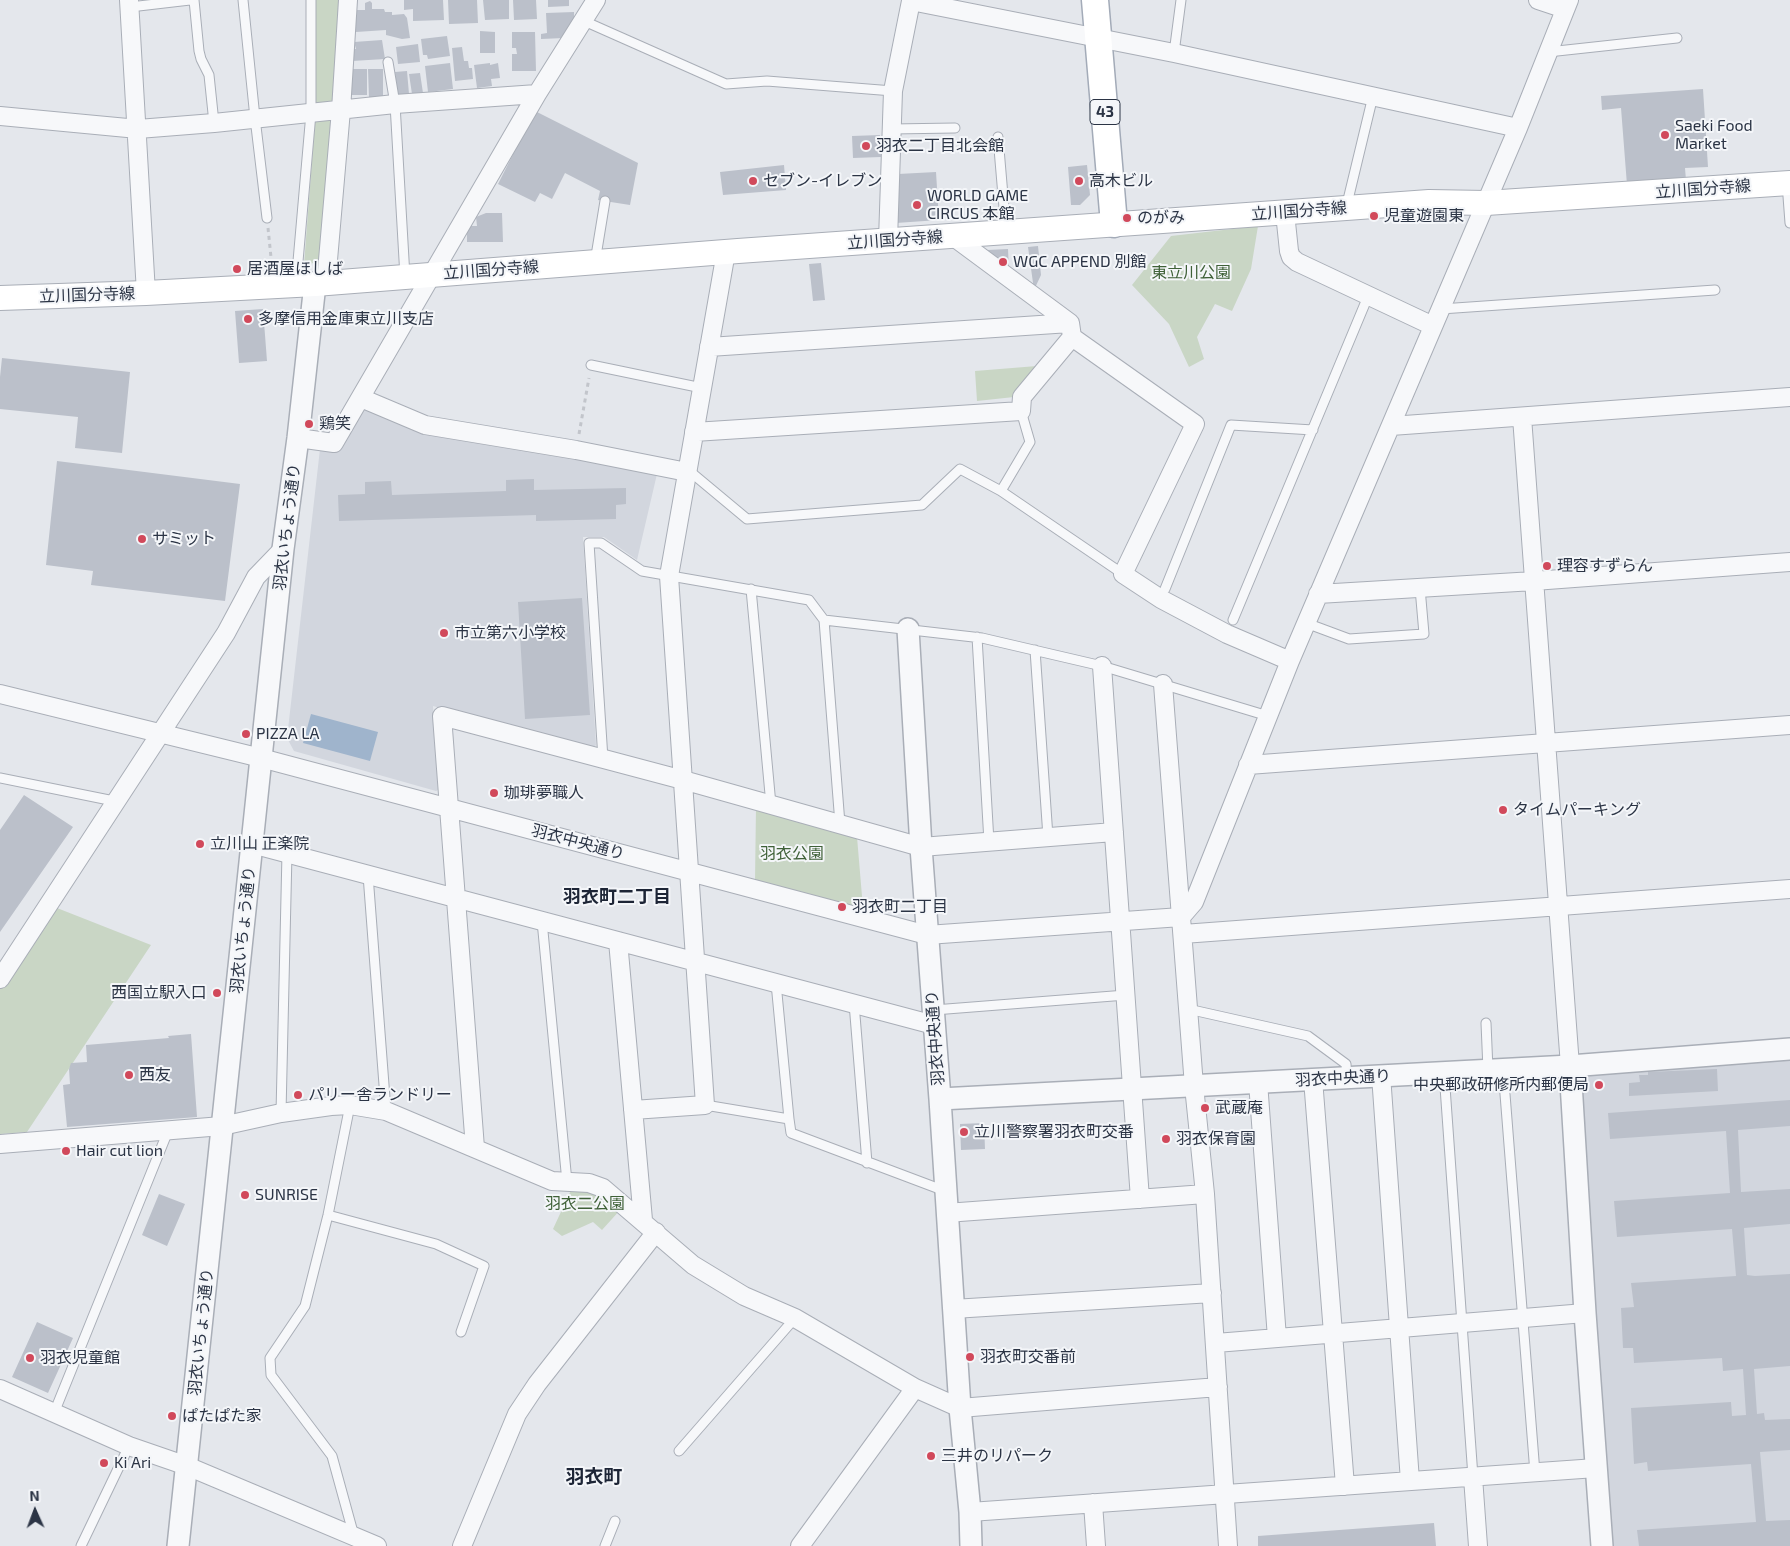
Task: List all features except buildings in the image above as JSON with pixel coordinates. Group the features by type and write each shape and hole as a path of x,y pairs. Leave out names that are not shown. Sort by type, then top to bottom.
{"main road":[{"name":"43","path":"1095,0 1114,224"},
{"name":"立川国分寺線","path":"0,298 146,293 312,284 951,235 1429,202 1486,203 1789,183"}],"street":[{"path":"312,284 342,110 348,0"},
{"path":"298,438 334,443 537,94 596,0"},
{"path":"1182,926 1194,902 1318,594 1518,128 1548,52 1565,3 1538,0"},
{"path":"888,240 893,91 911,1 1174,53 1518,128"},
{"path":"130,4 146,293"},
{"path":"0,116 138,129 395,104 537,94"},
{"path":"1285,212 1291,257 1297,262 1433,326"},
{"path":"951,235 1194,424 1123,574 1161,599 1219,630 1290,661"},
{"path":"633,1110 705,1105 669,576 726,252"},
{"name":"羽衣いちょう通り","path":"178,1546 283,549 298,438 312,284"},
{"path":"709,347 1071,330"},
{"path":"694,432 1022,411 1022,397 1071,330"},
{"path":"1391,426 1790,397"},
{"path":"361,398 425,425 576,450 687,472"},
{"path":"1522,417 1570,1066 1602,1546"},
{"path":"0,979 114,801 161,734 226,633 256,578 283,549"},
{"path":"1318,594 1534,581 1790,562"},
{"path":"908,629 928,935 1120,922 1182,926 1558,906 1790,889"},
{"path":"1102,666 1140,1199"},
{"path":"1163,684 1194,1086 1205,1194 1228,1546"},
{"name":"羽衣中央通り","path":"0,694 261,758 928,935 940,1099 1570,1066 1790,1049"},
{"path":"476,1148 442,716 683,780 921,847 1114,832"},
{"path":"1248,765 1790,725"},
{"path":"252,844 854,1003 934,1017"},
{"path":"462,1546 517,1414 649,1226 633,1110 618,941"},
{"path":"1381,1076 1410,1481"},
{"path":"1313,1079 1345,1486"},
{"path":"1258,1082 1277,1338"},
{"path":"940,1099 960,1408 970,1512 970,1546"},
{"path":"0,1144 222,1126 281,1113 332,1106 350,1105 386,1111 552,1181 589,1182 604,1188 693,1266 744,1296 795,1318 915,1388 960,1408 1218,1387"},
{"path":"946,1213 1205,1194"},
{"path":"953,1309 1212,1293"},
{"path":"1216,1343 1585,1313"},
{"path":"800,1546 915,1388"},
{"path":"0,1389 129,1446 187,1466 377,1546"},
{"path":"970,1512 1596,1468"},
{"path":"1473,1477 1478,1546"},
{"path":"1093,1503 1096,1546"}],"lane":[{"path":"130,4 190,0"},
{"path":"194,0 199,51 209,75 214,123"},
{"path":"243,0 267,218"},
{"path":"312,0 312,284"},
{"path":"1174,53 1181,0"},
{"path":"584,21 726,84 767,81 893,91"},
{"path":"1548,52 1678,38"},
{"path":"388,62 395,104 405,277"},
{"path":"1346,208 1373,96"},
{"path":"892,129 955,128"},
{"path":"998,137 1006,231"},
{"path":"1789,183 1790,223"},
{"path":"595,262 605,201"},
{"path":"1441,309 1715,290"},
{"path":"1233,620 1368,294"},
{"path":"592,365 702,388"},
{"path":"1001,491 1030,442 1022,411"},
{"path":"1165,589 1231,425 1313,430"},
{"path":"687,472 694,474 746,519 922,505 960,469 1001,491 1123,574"},
{"path":"603,759 589,544 601,543 642,571 809,600 824,620 840,824"},
{"path":"1306,623 1349,639 1424,634 1420,588"},
{"path":"751,589 771,805"},
{"path":"824,620 977,637 1102,666 1268,716"},
{"path":"977,637 988,842"},
{"path":"1035,650 1048,838"},
{"path":"0,778 114,801"},
{"path":"281,1113 287,853"},
{"path":"368,875 386,1111"},
{"path":"542,921 566,1182"},
{"path":"776,983 791,1134 945,1191"},
{"path":"934,1017 1126,995"},
{"path":"854,1003 867,1163"},
{"path":"1188,1009 1308,1036 1346,1064 1347,1078"},
{"path":"1486,1023 1496,1070 1522,1319 1534,1473"},
{"path":"1444,1072 1473,1477"},
{"path":"350,1105 328,1215 305,1306 270,1358 271,1375 332,1456 354,1537"},
{"path":"705,1105 789,1119"},
{"path":"54,1413 168,1131"},
{"path":"328,1215 436,1244 484,1266 461,1332"},
{"path":"679,1451 795,1318"},
{"path":"81,1546 129,1446"},
{"path":"605,1546 615,1521"}],"path":[{"path":"267,218 272,270"},
{"path":"576,450 592,365"}],"shaded area":[{"name":"市立第六小学校","path":"373,409 657,474 637,560 604,537 583,537 596,745 591,750 433,706 438,790 436,791 294,751 287,738 320,449 360,411"},
{"path":"1790,1056 1790,1546 1610,1546 1577,1072"}],"green space":[{"path":"315,0 342,0 336,105 314,105"},
{"path":"332,119 323,261 304,265 315,121"},
{"name":"東立川公園","path":"1258,226 1251,269 1232,311 1215,304 1197,337 1204,359 1189,367 1169,324 1132,285 1171,236"},
{"path":"1037,366 1014,397 977,401 975,371"},
{"name":"羽衣公園","path":"756,807 857,837 863,908 755,881"},
{"path":"57,908 151,945 27,1132 0,1134 0,988"},
{"name":"羽衣二公園","path":"584,1185 621,1209 602,1230 593,1222 562,1236 553,1229 572,1188"}],"water":[{"path":"311,714 378,732 370,761 303,743"}],"place":[{"name":"Saeki Food Market","path":"1665,135"},
{"name":"羽衣二丁目北会館","path":"866,146"},
{"name":"セブン-イレブン","path":"753,181"},
{"name":"高木ビル","path":"1079,181"},
{"name":"WORLD GAME CIRCUS 本館","path":"917,205"},
{"name":"児童遊園東","path":"1374,216"},
{"name":"のがみ","path":"1127,218"},
{"name":"WGC APPEND 別館","path":"1003,262"},
{"name":"居酒屋ほしば","path":"237,269"},
{"name":"多摩信用金庫東立川支店","path":"248,319"},
{"name":"鶏笑","path":"309,424"},
{"name":"サミット","path":"142,539"},
{"name":"理容すずらん","path":"1547,566"},
{"name":"市立第六小学校","path":"444,633"},
{"name":"PIZZA LA","path":"246,734"},
{"name":"珈琲夢職人","path":"494,793"},
{"name":"タイムパーキング","path":"1503,810"},
{"name":"立川山 正楽院","path":"200,844"},
{"name":"羽衣町二丁目","path":"842,907"},
{"name":"西国立駅入口","path":"217,993"},
{"name":"西友","path":"129,1075"},
{"name":"中央郵政研修所内郵便局","path":"1599,1085"},
{"name":"パリー舎ランドリー","path":"298,1095"},
{"name":"武蔵庵","path":"1205,1108"},
{"name":"立川警察署羽衣町交番","path":"964,1132"},
{"name":"羽衣保育園","path":"1166,1139"},
{"name":"Hair cut lion","path":"66,1151"},
{"name":"SUNRISE","path":"245,1195"},
{"name":"羽衣町交番前","path":"970,1357"},
{"name":"羽衣児童館","path":"30,1358"},
{"name":"ぱたぱた家","path":"172,1416"},
{"name":"三井のリパーク","path":"931,1456"},
{"name":"Ki Ari","path":"104,1463"}],"district":[{"name":"羽衣町二丁目","path":"617,897"},
{"name":"羽衣町","path":"594,1477"}]}
